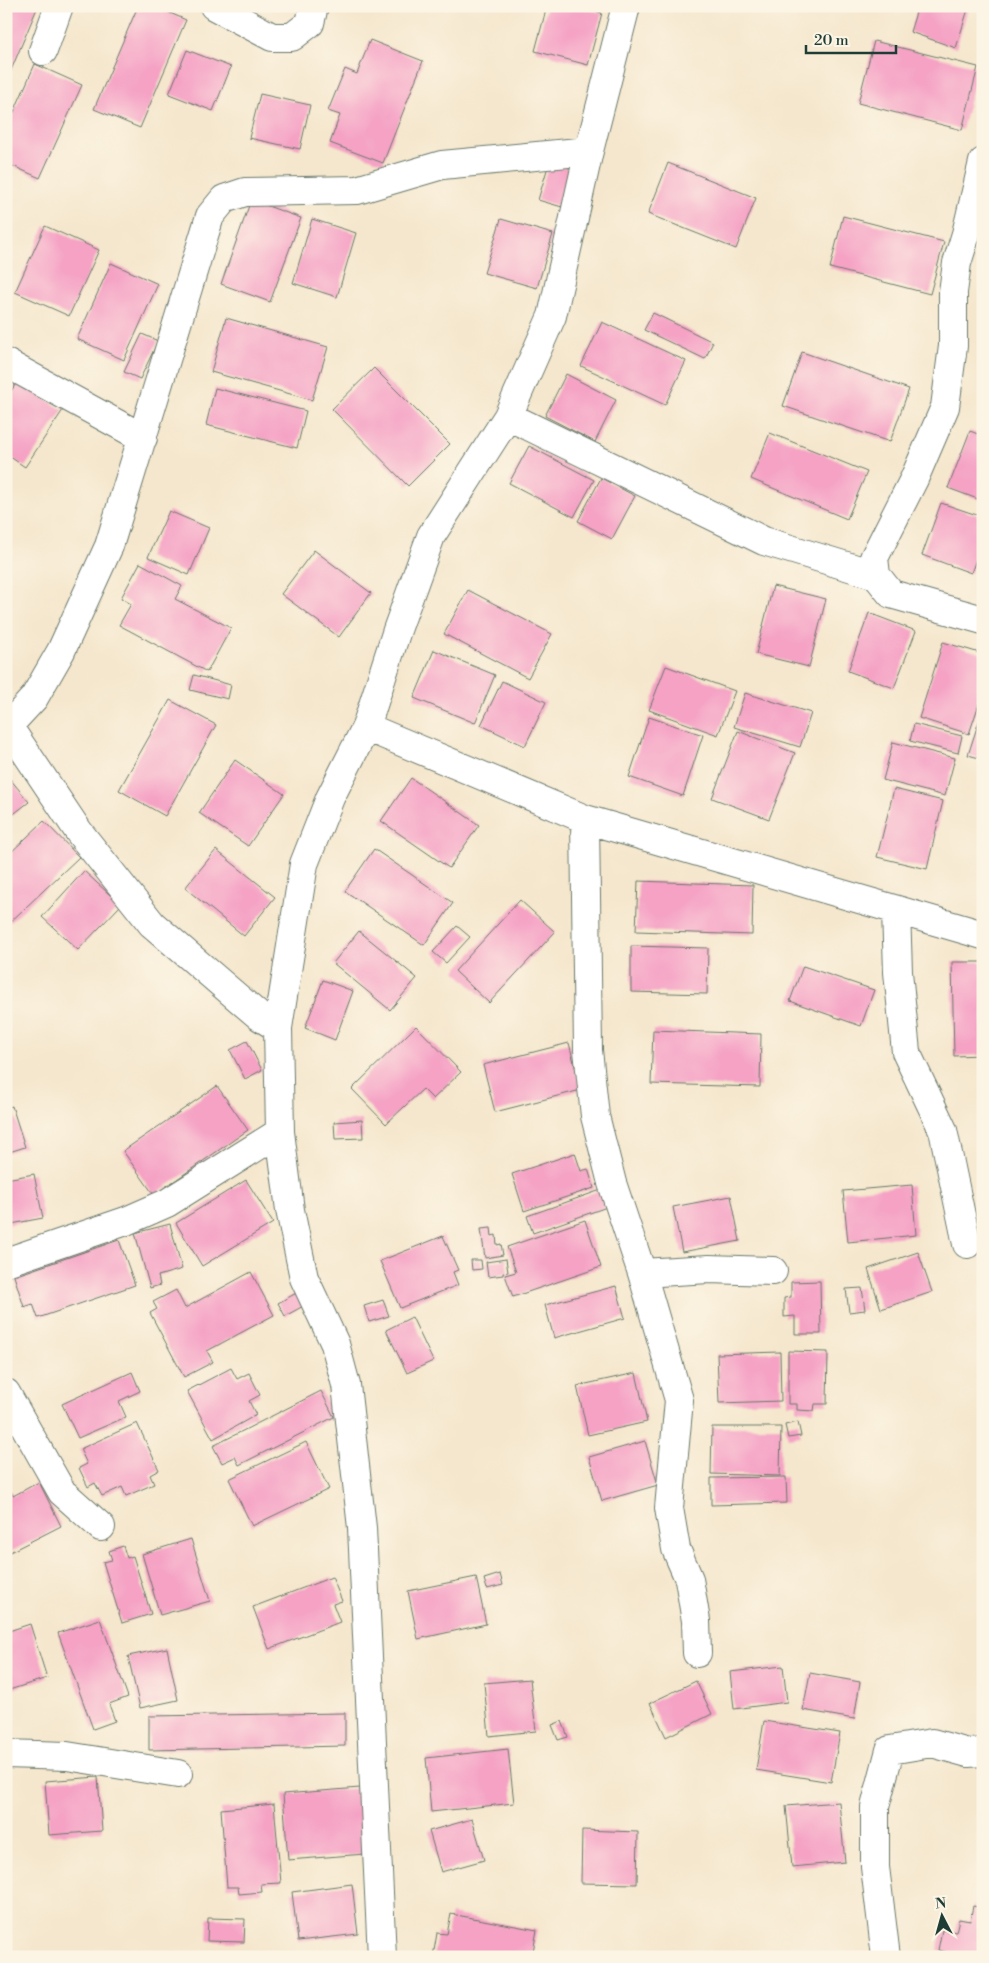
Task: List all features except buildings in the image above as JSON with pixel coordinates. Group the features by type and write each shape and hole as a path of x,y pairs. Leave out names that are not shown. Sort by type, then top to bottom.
{"street":[{"path":"43,51 59,6"},
{"path":"214,6 272,37 285,37 292,36 310,23 314,6"},
{"path":"382,1957 362,1528 346,1385 335,1344 304,1278 290,1210 280,1132 278,1028 304,864 330,798 366,727 397,630 431,536 508,416 552,316 589,152 626,6"},
{"path":"278,1028 259,1016 152,924 79,832 7,724 34,698 61,652 109,546 210,216 224,199 245,192 357,190 442,166 589,152"},
{"path":"983,162 957,263 953,292 954,346 946,407 914,480 874,558 876,575 891,594 983,620"},
{"path":"6,363 143,438"},
{"path":"508,416 764,541 876,575"},
{"path":"366,727 584,819 983,935"},
{"path":"584,819 588,1041 595,1116 612,1183 642,1273 680,1400 669,1508 676,1550 689,1579 696,1621 697,1653"},
{"path":"896,910 898,972 906,1052 943,1130 967,1244"},
{"path":"6,1262 126,1221 167,1203 280,1132"},
{"path":"642,1273 709,1269 772,1270"},
{"path":"6,1393 62,1492 101,1527"},
{"path":"886,1957 875,1867 875,1807 890,1750 932,1743 968,1753 983,1752"},
{"path":"6,1754 67,1756 178,1774"}]}
